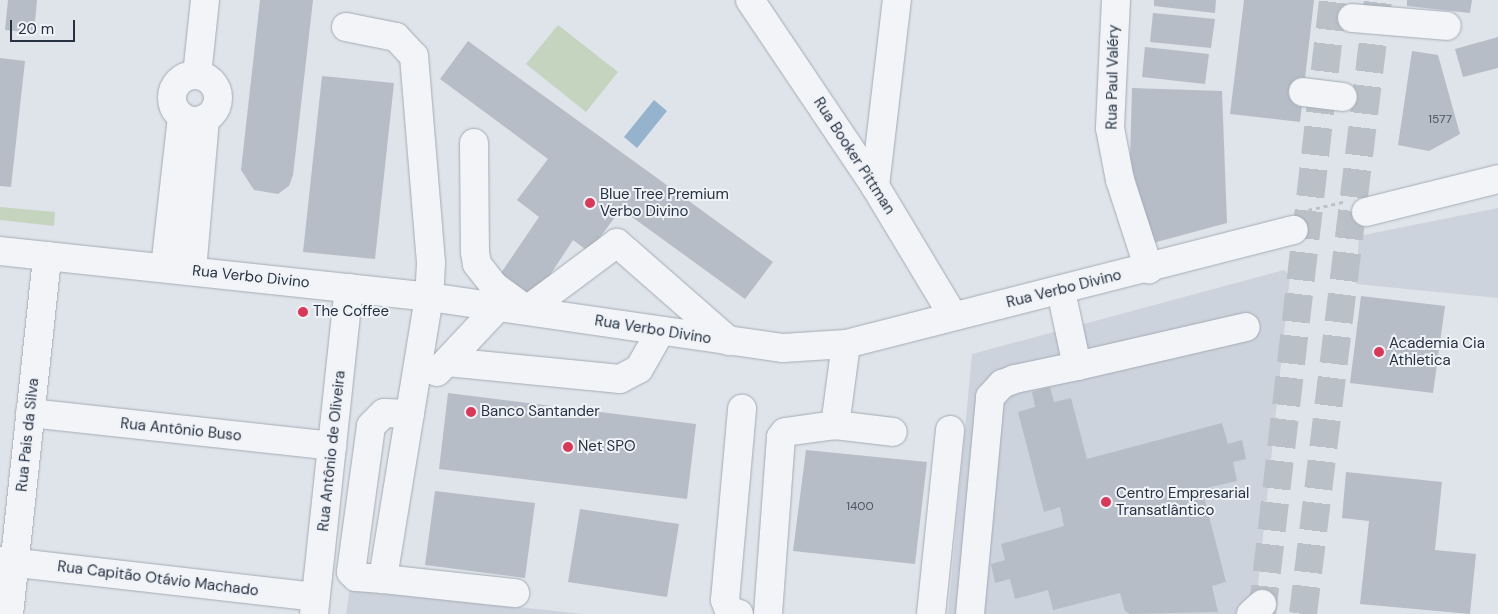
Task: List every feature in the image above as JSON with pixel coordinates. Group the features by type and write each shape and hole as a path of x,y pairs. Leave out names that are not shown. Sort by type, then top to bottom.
{"street":[{"path":"197,75 204,0"},
{"name":"Rua Booker Pittman","path":"750,0 963,313"},
{"path":"875,186 897,0"},
{"name":"Rua Paul Valéry","path":"1116,0 1110,128 1120,180 1150,269"},
{"path":"1352,18 1447,26"},
{"path":"346,27 402,40 417,64 431,263 429,297 383,579"},
{"path":"197,75 213,83 218,94 215,111 194,118 172,102 173,90 180,80 197,75"},
{"path":"1303,92 1343,96"},
{"path":"165,268 194,118"},
{"path":"192,271 194,118"},
{"path":"474,143 475,252 477,264 493,293 447,362 412,405 384,413 371,426 351,572 356,577 515,593"},
{"path":"1358,206 1497,179"},
{"name":"Rua Verbo Divino","path":"0,251 429,297 493,293 527,310 660,332 783,348 846,344 963,313 1150,269 1290,231"},
{"path":"527,310 617,243 729,341"},
{"name":"Rua Pais da Silva","path":"9,614 8,562 30,413 47,256"},
{"path":"963,313 1021,316 1111,293 1150,269"},
{"name":"Rua Antônio de Oliveira","path":"314,606 349,288"},
{"path":"1064,305 1077,366"},
{"path":"970,614 990,397 1002,384 1015,379 1246,327"},
{"path":"447,362 620,379 639,369 660,332"},
{"path":"835,425 846,344"},
{"path":"739,614 728,611 725,600 742,409"},
{"name":"Rua Antônio Buso","path":"30,413 332,446"},
{"path":"768,614 778,456 785,432 835,425 893,432"},
{"path":"931,614 950,430"},
{"path":"738,450 778,456"},
{"name":"Rua Capitão Otávio Machado","path":"8,562 314,606"}],"path":[{"path":"1290,231 1298,213 1358,206"}],"shaded area":[{"path":"1498,208 1498,298 1356,284 1359,236"},
{"path":"1284,270 1290,276 1255,614 948,614 972,354"},
{"path":"350,588 582,614 346,614"}],"green space":[{"path":"558,25 618,72 586,112 526,64"},
{"path":"0,207 55,212 54,226 0,220"}],"water":[{"path":"654,100 667,111 637,148 624,137"}],"building":[{"path":"8,0 37,0 34,33 5,30"},
{"path":"260,0 313,0 293,175 289,186 278,194 254,190 241,170"},
{"path":"1154,0 1216,0 1215,13 1154,6"},
{"path":"1244,0 1314,0 1300,122 1230,114"},
{"path":"1407,0 1472,0 1470,13 1407,6"},
{"path":"1153,13 1215,19 1211,48 1150,42"},
{"path":"1498,37 1498,68 1463,77 1455,49"},
{"path":"468,41 773,262 745,299 621,209 589,252 573,240 535,298 501,273 539,217 517,200 548,159 440,79"},
{"path":"1145,47 1209,54 1205,84 1142,77"},
{"path":"1412,51 1438,55 1460,134 1429,151 1398,145"},
{"path":"0,58 25,61 11,187 0,186"},
{"path":"322,76 394,83 375,259 303,252"},
{"path":"1132,88 1222,91 1227,223 1153,243 1130,161"},
{"path":"1361,296 1445,306 1433,393 1350,383"},
{"name":"Centro Empresarial Transatlântico","path":"1050,387 1054,402 1071,398 1087,459 1222,423 1228,444 1242,440 1246,459 1233,462 1237,481 1202,489 1226,582 1212,586 1218,612 1130,614 1125,611 1120,593 1053,610 1048,590 1015,599 1010,579 995,583 991,564 1005,560 1001,544 1064,526 1060,507 1044,512 1018,412 1035,407 1032,392"},
{"name":"Net SPO","path":"448,393 696,424 687,499 439,469"},
{"path":"806,450 927,462 915,564 793,551"},
{"path":"1346,472 1442,482 1435,550 1476,554 1470,614 1360,604 1369,521 1342,518"},
{"path":"435,491 535,503 525,578 425,565"},
{"path":"580,509 679,524 667,597 568,582"}],"tunnel":[{"path":"1262,614 1333,0"},
{"path":"1303,614 1378,0"}],"place":[{"name":"Blue Tree Premium Verbo Divino","path":"590,203"},
{"name":"The Coffee","path":"303,312"},
{"name":"Academia Cia Athletica","path":"1379,352"},
{"name":"Banco Santander","path":"471,412"},
{"name":"Net SPO","path":"568,447"},
{"name":"Centro Empresarial Transatlântico","path":"1106,502"}]}
